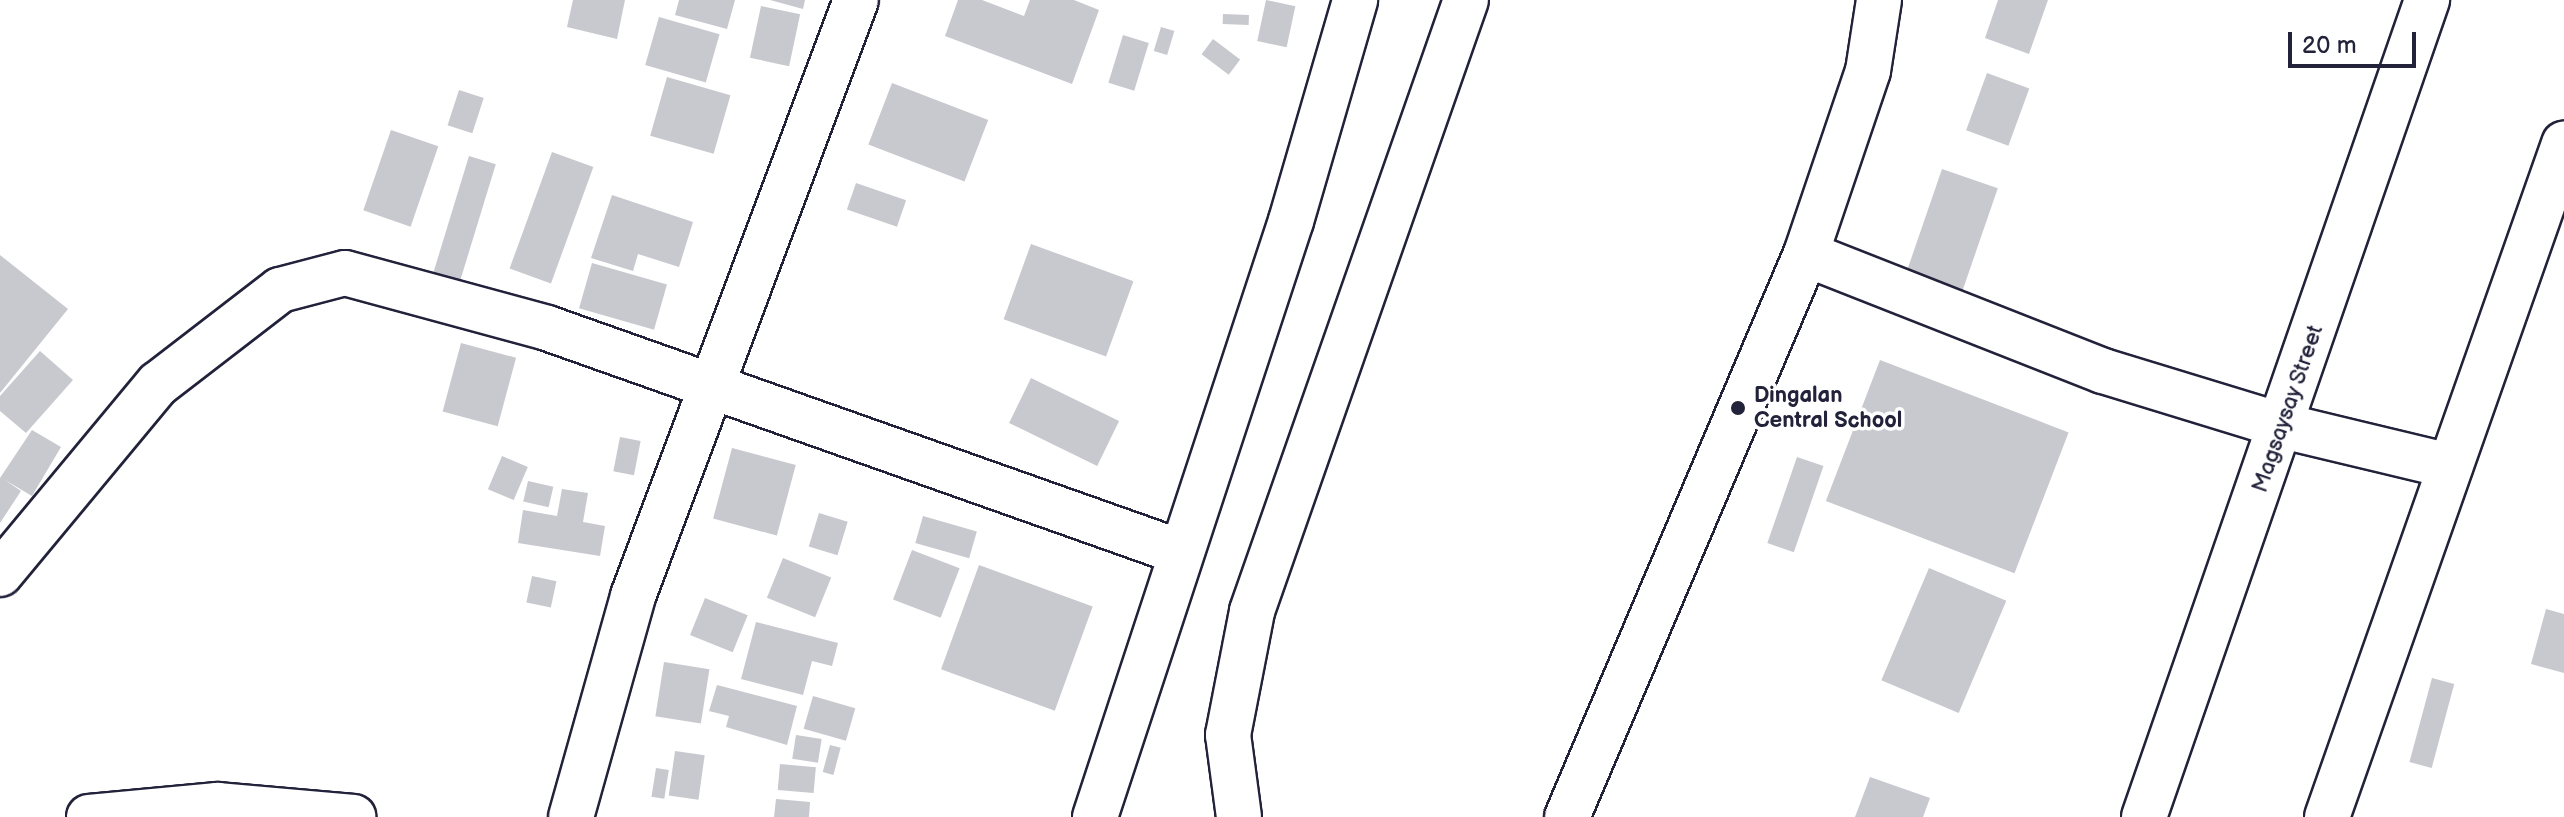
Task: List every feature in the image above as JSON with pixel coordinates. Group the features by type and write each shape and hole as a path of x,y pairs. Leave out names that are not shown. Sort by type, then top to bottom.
{"street":[{"path":"571,817 633,596 856,0"},
{"path":"1095,817 1291,221 1355,0"},
{"path":"1239,817 1228,735 1252,611 1466,0"},
{"path":"1567,817 1806,254 1868,71 1879,0"},
{"name":"Magsaysay Street","path":"2144,817 2283,426 2427,0"},
{"path":"2327,817 2564,144"},
{"path":"1806,254 2103,371 2283,426 2450,466"},
{"path":"0,574 158,384 280,290 345,273 547,328 711,391 1180,552"},
{"path":"89,817 217,805 353,817"}],"building":[{"path":"573,0 625,0 617,39 567,27"},
{"path":"679,0 735,0 727,29 675,15"},
{"path":"770,0 805,0 803,9"},
{"path":"958,0 982,0 1024,16 1030,0 1074,0 1099,10 1072,84 945,36"},
{"path":"1266,0 1295,6 1287,47 1257,41"},
{"path":"1998,0 2048,0 2029,54 1985,38"},
{"path":"761,6 800,14 789,66 750,58"},
{"path":"1223,14 1249,15 1249,25 1223,24"},
{"path":"659,17 720,34 706,82 645,65"},
{"path":"1161,27 1174,31 1167,55 1154,51"},
{"path":"1123,35 1149,43 1134,91 1108,83"},
{"path":"1213,39 1240,59 1229,75 1202,54"},
{"path":"1987,73 2029,88 2008,146 1966,130"},
{"path":"667,77 730,95 714,154 650,136"},
{"path":"892,83 988,120 965,182 868,145"},
{"path":"459,90 484,98 472,133 448,125"},
{"path":"391,130 438,146 411,227 363,210"},
{"path":"552,152 593,167 551,284 510,269"},
{"path":"469,156 496,164 459,285 432,276"},
{"path":"1942,169 1998,188 1959,300 1904,281"},
{"path":"856,183 906,200 897,227 847,209"},
{"path":"612,195 693,222 679,267 638,254 633,271 591,258"},
{"path":"1031,244 1133,281 1106,356 1004,319"},
{"path":"0,255 68,309 0,393"},
{"path":"592,263 667,284 654,330 579,308"},
{"path":"461,343 516,358 498,426 443,412"},
{"path":"40,351 73,380 26,433 0,411 0,396"},
{"path":"1880,360 2069,432 2014,573 1826,501"},
{"path":"1031,378 1119,421 1097,466 1009,423"},
{"path":"32,430 61,447 32,496 5,480 21,491 0,523 0,478"},
{"path":"620,437 641,441 634,475 613,471"},
{"path":"732,448 796,465 777,536 713,519"},
{"path":"502,456 528,467 514,500 488,489"},
{"path":"1797,457 1823,466 1794,552 1767,543"},
{"path":"528,481 553,487 549,507 523,501"},
{"path":"562,489 588,493 583,522 605,526 600,556 518,543 523,510 557,516"},
{"path":"819,513 848,522 837,555 809,546"},
{"path":"923,516 977,531 969,558 915,543"},
{"path":"912,550 960,568 941,618 893,599"},
{"path":"783,558 831,577 815,617 767,598"},
{"path":"979,565 1093,606 1055,711 941,669"},
{"path":"1929,568 2006,601 1959,713 1881,680"},
{"path":"532,576 556,581 551,608 526,602"},
{"path":"705,598 748,615 733,652 690,635"},
{"path":"2546,609 2564,614 2564,673 2531,664"},
{"path":"756,622 838,643 832,666 812,661 803,695 741,679"},
{"path":"664,662 709,669 701,724 655,716"},
{"path":"2432,678 2454,684 2432,768 2409,762"},
{"path":"717,685 797,706 787,745 726,727 729,716 709,711"},
{"path":"813,696 855,708 846,741 804,729"},
{"path":"796,735 822,739 818,763 792,759"},
{"path":"830,745 841,748 833,775 823,772"},
{"path":"675,751 705,755 698,800 669,796"},
{"path":"780,764 816,767 814,793 778,790"},
{"path":"656,768 669,770 664,799 651,797"},
{"path":"1870,777 1930,798 1923,817 1855,817"},
{"path":"776,799 810,802 809,817 774,817"}],"place":[{"name":"Dingalan Central School","path":"1738,408"}]}
